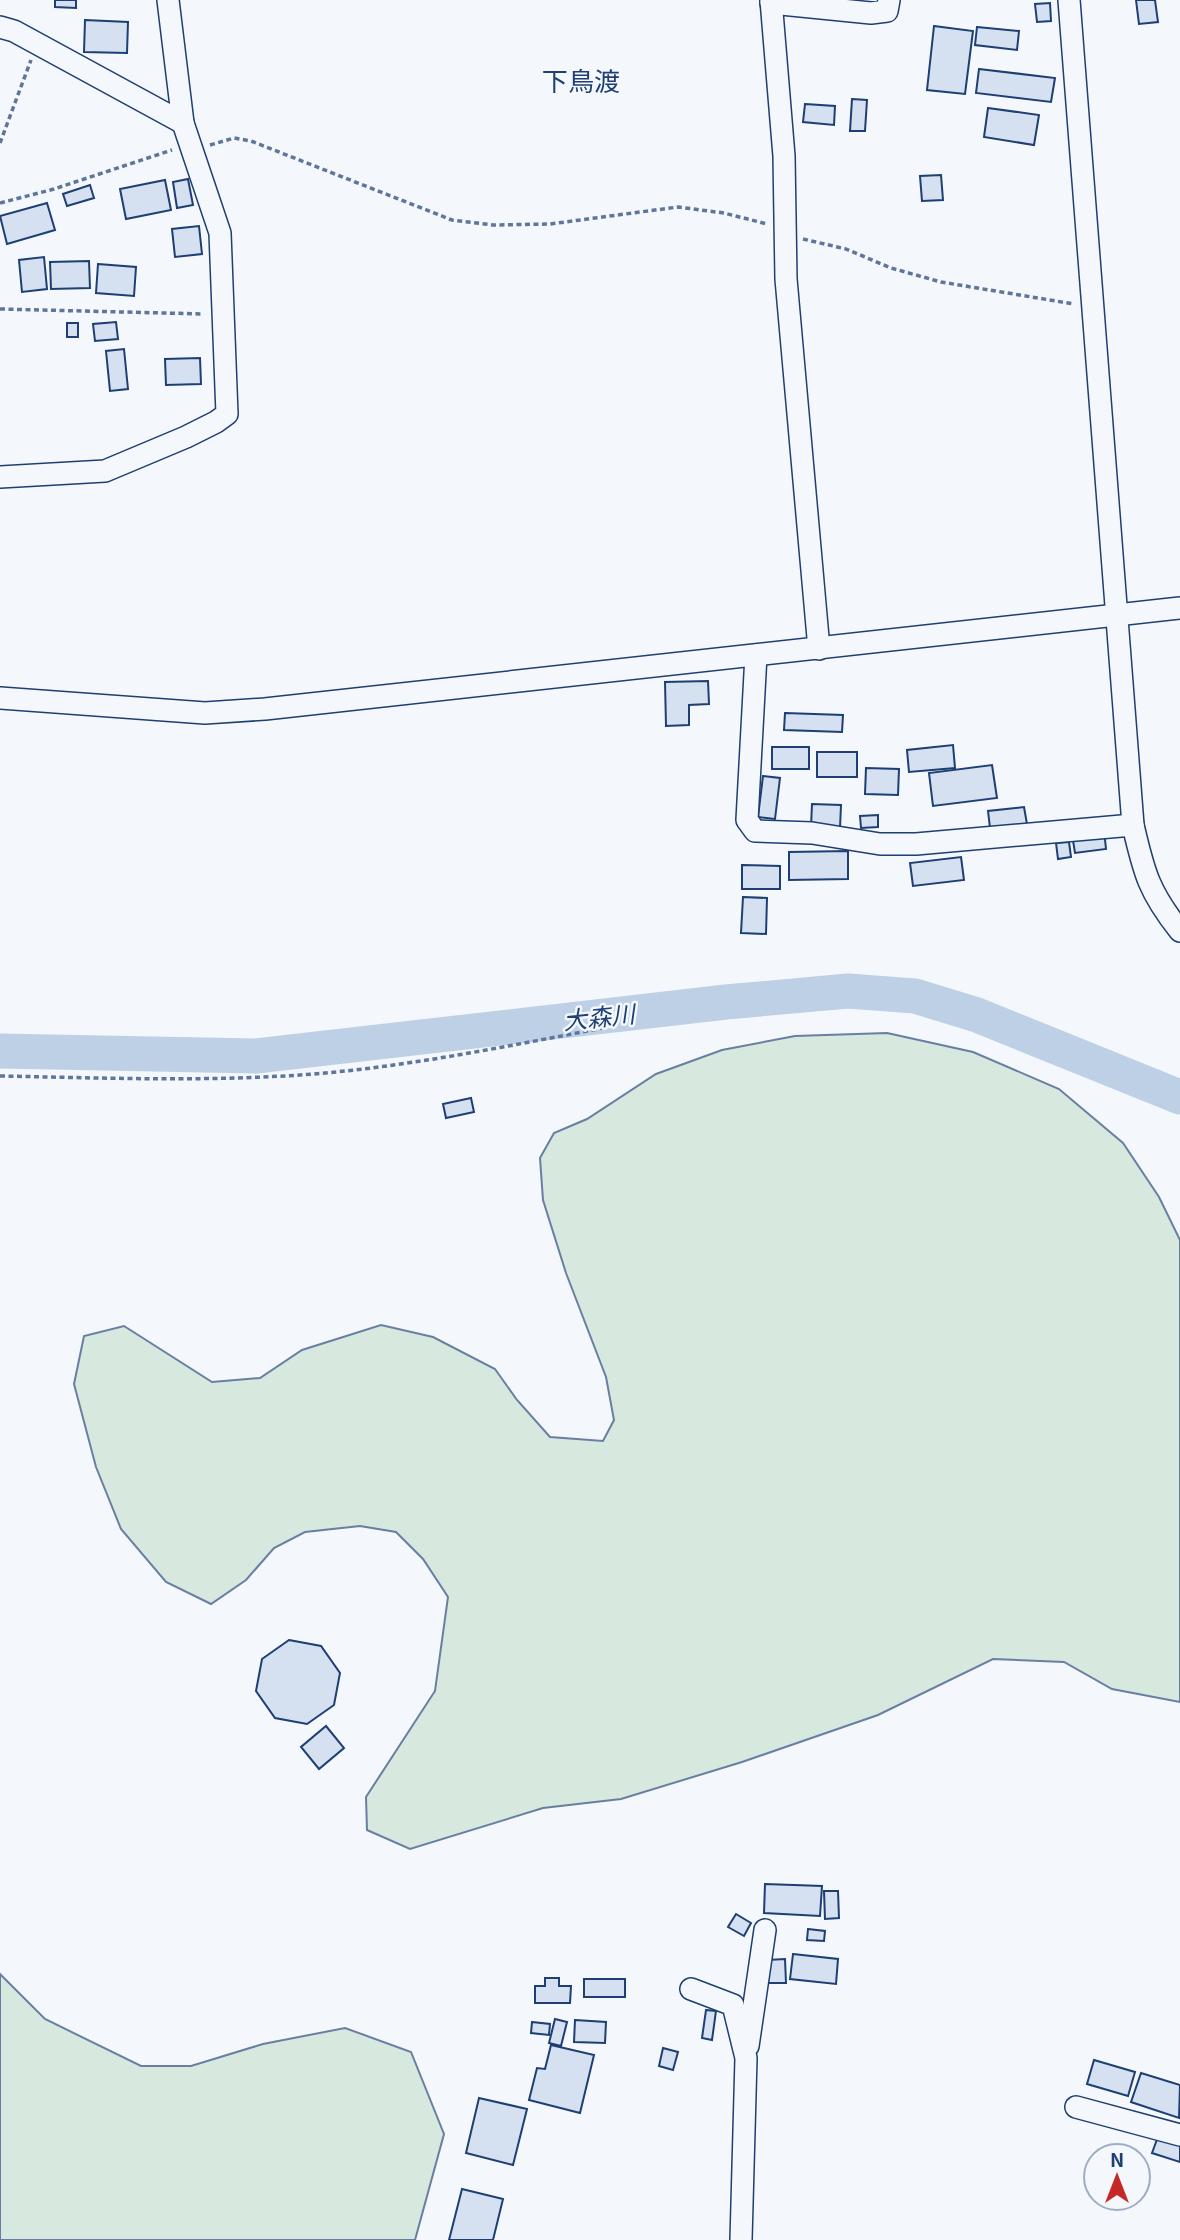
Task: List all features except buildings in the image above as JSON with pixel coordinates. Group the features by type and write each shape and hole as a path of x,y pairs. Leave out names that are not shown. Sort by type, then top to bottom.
{"street":[{"path":"0,477 105,471 186,437 227,414 220,233 183,123 168,0"},
{"path":"819,649 786,279 784,156 771,1 871,13 887,11 889,0"},
{"path":"1069,0 1133,825 1144,874 1160,905 1180,931"},
{"path":"0,27 37,44 183,123"},
{"path":"0,698 205,713 265,709 1180,608"},
{"path":"756,655 747,820 755,831 811,834 880,845 1133,825"},
{"path":"741,2240 746,2058 765,1930"},
{"path":"691,1989 733,2005 746,2058"},
{"path":"1076,2107 1180,2135"}],"path":[{"path":"0,144 8,116 37,44"},
{"path":"0,203 54,189 189,144 214,145 234,138 251,141 452,220 472,224 550,224 678,207 724,213 784,230 810,242 846,249 891,268 942,282 1093,307"},
{"path":"0,309 223,315"},
{"path":"0,1076 190,1079 316,1074 409,1062 603,1028"}],"shaded area":[{"path":"887,1033 973,1052 1059,1089 1123,1143 1159,1197 1180,1240 1180,1702 1112,1689 1064,1662 993,1659 878,1715 742,1762 621,1799 543,1808 410,1849 367,1830 366,1797 435,1691 448,1597 423,1559 396,1532 360,1526 305,1532 274,1548 246,1580 211,1604 166,1582 121,1529 96,1467 74,1384 84,1336 124,1326 212,1382 260,1378 302,1350 381,1325 433,1337 495,1369 517,1400 550,1437 603,1441 614,1420 606,1377 566,1273 543,1200 540,1158 554,1133 587,1119 656,1074 722,1050 795,1036"},
{"path":"0,1974 45,2019 141,2066 191,2066 263,2044 345,2028 411,2052 444,2134 415,2240 0,2240"}],"waterway":[{"name":"大森川","path":"0,1051 256,1056 726,1002 848,991 915,996 977,1015 1180,1097"}],"district":[{"name":"下鳥渡","path":"581,82"}]}
